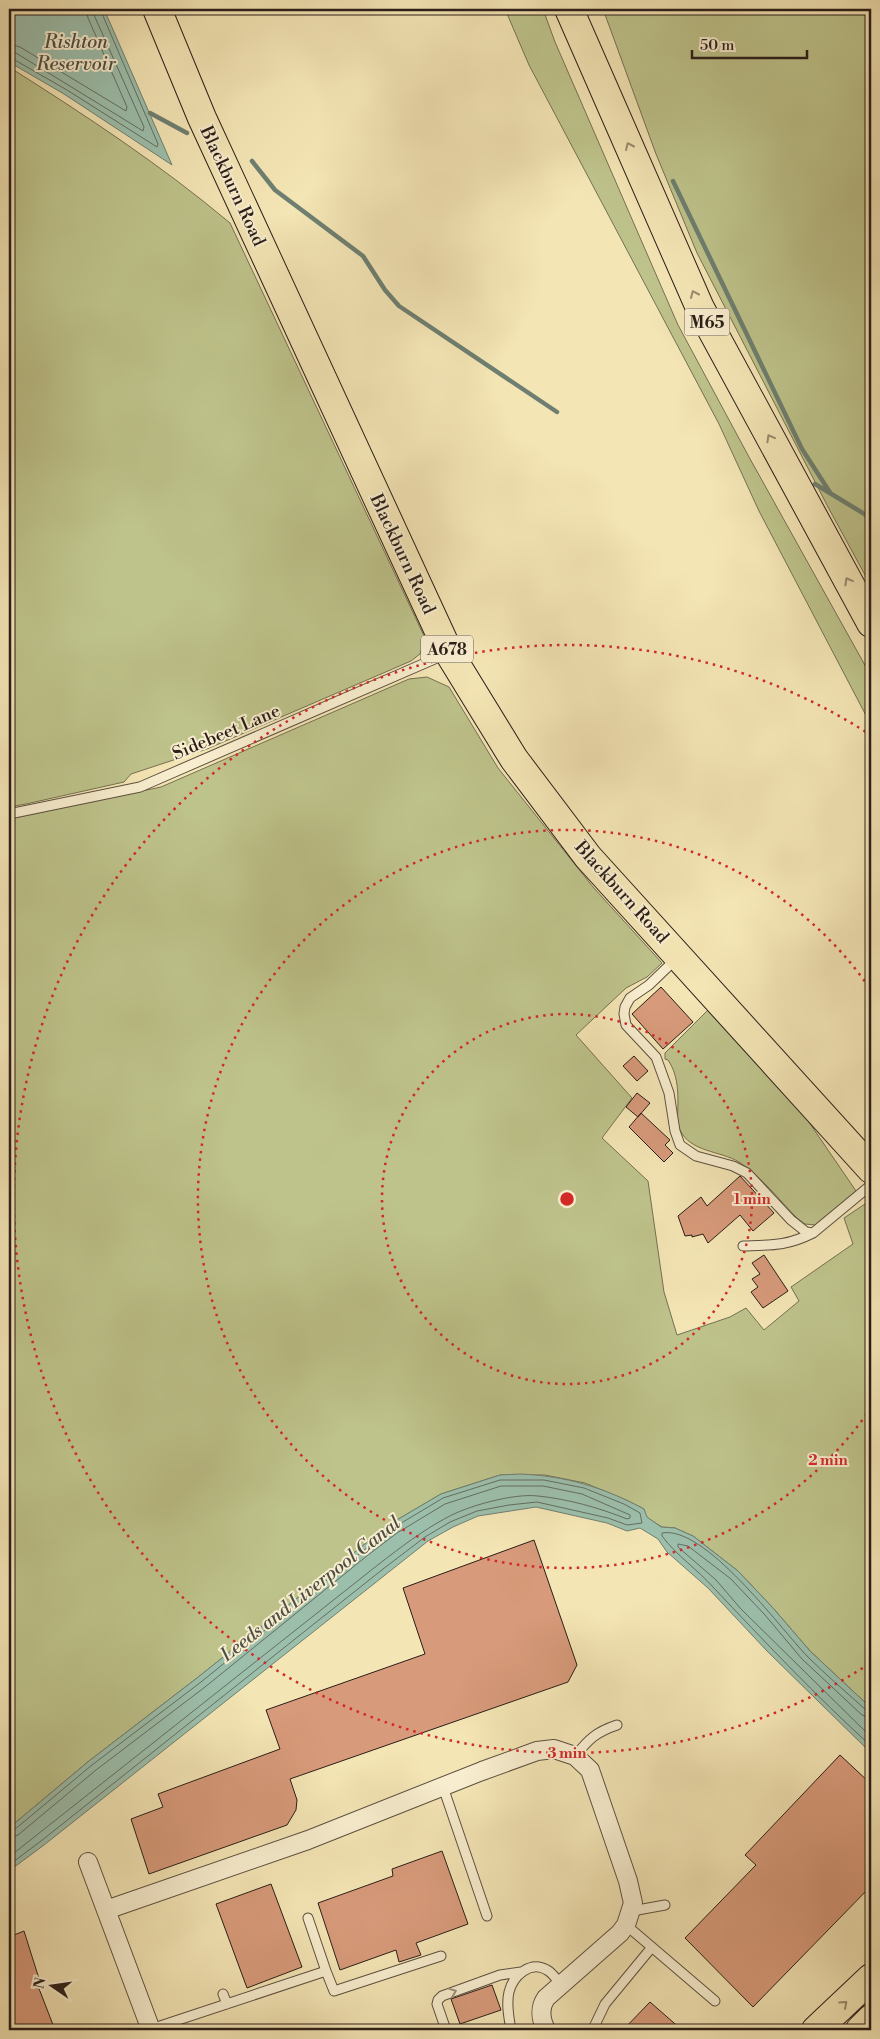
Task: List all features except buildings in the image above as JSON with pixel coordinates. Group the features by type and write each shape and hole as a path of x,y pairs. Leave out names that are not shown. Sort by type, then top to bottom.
{"main road":[{"name":"Blackburn Road","path":"156,9 202,118 449,653 514,759 588,857 871,1169"},
{"name":"M65","path":"569,9 700,308 871,623"},
{"path":"816,2030 871,1978"},
{"path":"860,2030 871,2019"}],"street":[{"path":"106,1910 308,1840 537,1751 554,1748 575,1756 590,1770 628,1881 633,1903 626,1923 560,1984 541,2005 541,2014 546,2030"},
{"path":"88,1862 151,2030"}],"lane":[{"name":"Sidebeet Lane","path":"9,814 140,787 449,653"},
{"path":"679,956 649,985 630,998 625,1007 624,1014 626,1025 656,1058 669,1093 675,1131 680,1146 696,1156 733,1166 747,1172 791,1220 806,1232 813,1233"},
{"path":"743,1246 795,1242 813,1233 871,1185"},
{"path":"575,1756 589,1739 600,1731 617,1725"},
{"path":"443,1787 486,1916"},
{"path":"665,1905 626,1923 715,2001"},
{"path":"308,1918 334,1991 441,1956"},
{"path":"594,2027 606,2004 652,1947"},
{"path":"446,2030 437,2004 442,1996 500,1975 521,1972 527,1969 545,1969 560,1984"},
{"path":"151,2030 326,1971"},
{"path":"511,2030 508,2006 509,1993 511,1985 521,1972"},
{"path":"223,1994 227,2004"}],"green space":[{"path":"505,9 543,9 555,42 678,325 871,676 871,725 759,511 719,424 529,65"},
{"path":"603,9 871,9 871,586 828,507 697,253 656,154"},
{"path":"9,67 122,141 230,223 425,638 420,654 411,661 207,749 131,774 124,782 9,807"},
{"path":"427,677 449,687 498,768 593,887 662,963 647,977 626,988 576,1035 632,1098 602,1138 648,1181 664,1292 677,1335 730,1317 746,1308 764,1330 799,1301 791,1287 853,1244 844,1218 865,1204 871,1215 871,1708 810,1651 738,1571 693,1536 675,1528 662,1527 646,1517 644,1509 585,1483 545,1475 500,1475 441,1494 390,1524 197,1678 89,1761 9,1828 9,819 161,787 409,679"},
{"path":"708,1010 762,1065 800,1109 856,1191 815,1225 805,1224 797,1218 762,1181 739,1162 698,1147 691,1143 680,1130 676,1081 671,1065 665,1059 665,1053"}],"water":[{"name":"Rishton Reservoir","path":"9,9 104,9 172,165 64,94 9,62"},
{"name":"Leeds and Liverpool Canal","path":"520,1474 569,1480 629,1501 644,1509 647,1517 661,1527 675,1528 693,1536 738,1571 810,1651 871,1708 871,1753 767,1651 708,1588 667,1552 658,1539 640,1528 627,1531 607,1523 536,1507 478,1516 428,1541 9,1871 9,1828 89,1761 197,1678 390,1524 441,1494 500,1475"}],"waterway":[{"path":"150,113 187,133"},
{"path":"252,161 275,190 363,256 385,290 399,306 557,412"},
{"path":"673,181 802,449 831,494"},
{"path":"815,484 871,518"}]}
